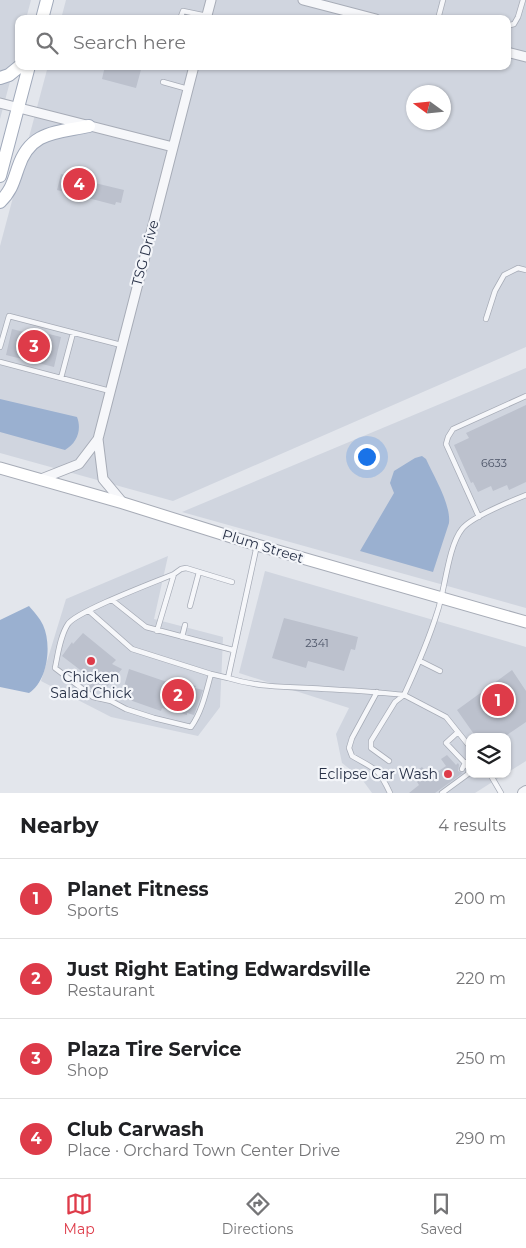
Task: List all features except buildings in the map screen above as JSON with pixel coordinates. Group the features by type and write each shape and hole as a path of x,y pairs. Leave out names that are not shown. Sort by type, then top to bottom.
{"main road":[{"path":"43,15 47,0"},
{"path":"0,78 15,70"},
{"path":"0,176 29,70"},
{"path":"0,202 9,193 19,164 28,148 36,140 52,133 89,126"},
{"name":"Plum Street","path":"0,468 123,503 257,545 526,622"}],"street":[{"path":"207,15 211,0"},
{"path":"303,0 331,3 365,15"},
{"path":"511,53 526,57"},
{"name":"TSG Drive","path":"123,503 103,480 98,439 193,70"},
{"path":"0,102 173,148"},
{"name":"TSG Drive","path":"41,479 79,464 98,439"}],"lane":[{"path":"439,15 444,0"},
{"path":"511,25 514,24 518,17 523,0"},
{"path":"182,15 184,11 199,15"},
{"path":"164,82 188,89"},
{"path":"486,320 495,291 504,275 518,268 526,270"},
{"path":"0,347 9,316 122,345"},
{"path":"61,378 73,333"},
{"path":"0,362 110,391"},
{"path":"479,517 446,444 448,436 453,429 526,396"},
{"path":"388,761 370,748 372,741 395,702 404,695 420,661 442,597 456,538 463,527 479,517 526,495"},
{"path":"228,678 257,545"},
{"path":"211,674 201,709 191,727 145,715 110,701 93,697 55,668 66,628 70,621 89,611 174,574 181,569 186,568 232,582"},
{"path":"190,606 198,572"},
{"path":"157,631 174,574"},
{"path":"112,600 146,627 233,650"},
{"path":"89,611 132,649 211,674 265,686 404,695 446,717 466,742"},
{"path":"182,637 185,625"},
{"path":"420,661 440,671"},
{"path":"377,692 352,738 349,748 352,756 376,769 390,793"},
{"path":"458,732 446,742 466,759"},
{"path":"462,769 466,764"},
{"path":"442,793 466,775"},
{"path":"492,778 501,793"}],"shaded area":[{"path":"0,0 31,0 27,15 15,15 15,63 0,119"},
{"path":"66,0 526,0 526,347 173,501 0,453 0,246 47,70 511,70 511,15 62,15"},
{"path":"526,368 526,608 182,512"},
{"path":"168,556 154,619 223,637 220,707 198,736 111,717 41,681 66,599"},
{"path":"265,571 526,647 526,761 511,770 511,733 466,733 466,778 499,778 475,793 372,793 361,778 342,763 336,734 349,708 239,673"}],"water":[{"path":"0,399 77,417 79,431 73,444 65,450 0,432"},
{"path":"422,456 426,459 441,491 449,516 449,523 433,572 360,551 394,493 390,483 394,471 415,458"},
{"path":"29,606 43,625 48,652 40,680 29,693 0,687 0,620"}],"place":[{"name":"Club Carwash","path":"79,184"},
{"name":"Plaza Tire Service","path":"34,346"},
{"name":"Chicken Salad Chick","path":"91,661"},
{"name":"Just Right Eating Edwardsville","path":"178,695"},
{"name":"Planet Fitness","path":"498,700"},
{"name":"Eclipse Car Wash","path":"448,774"}]}
